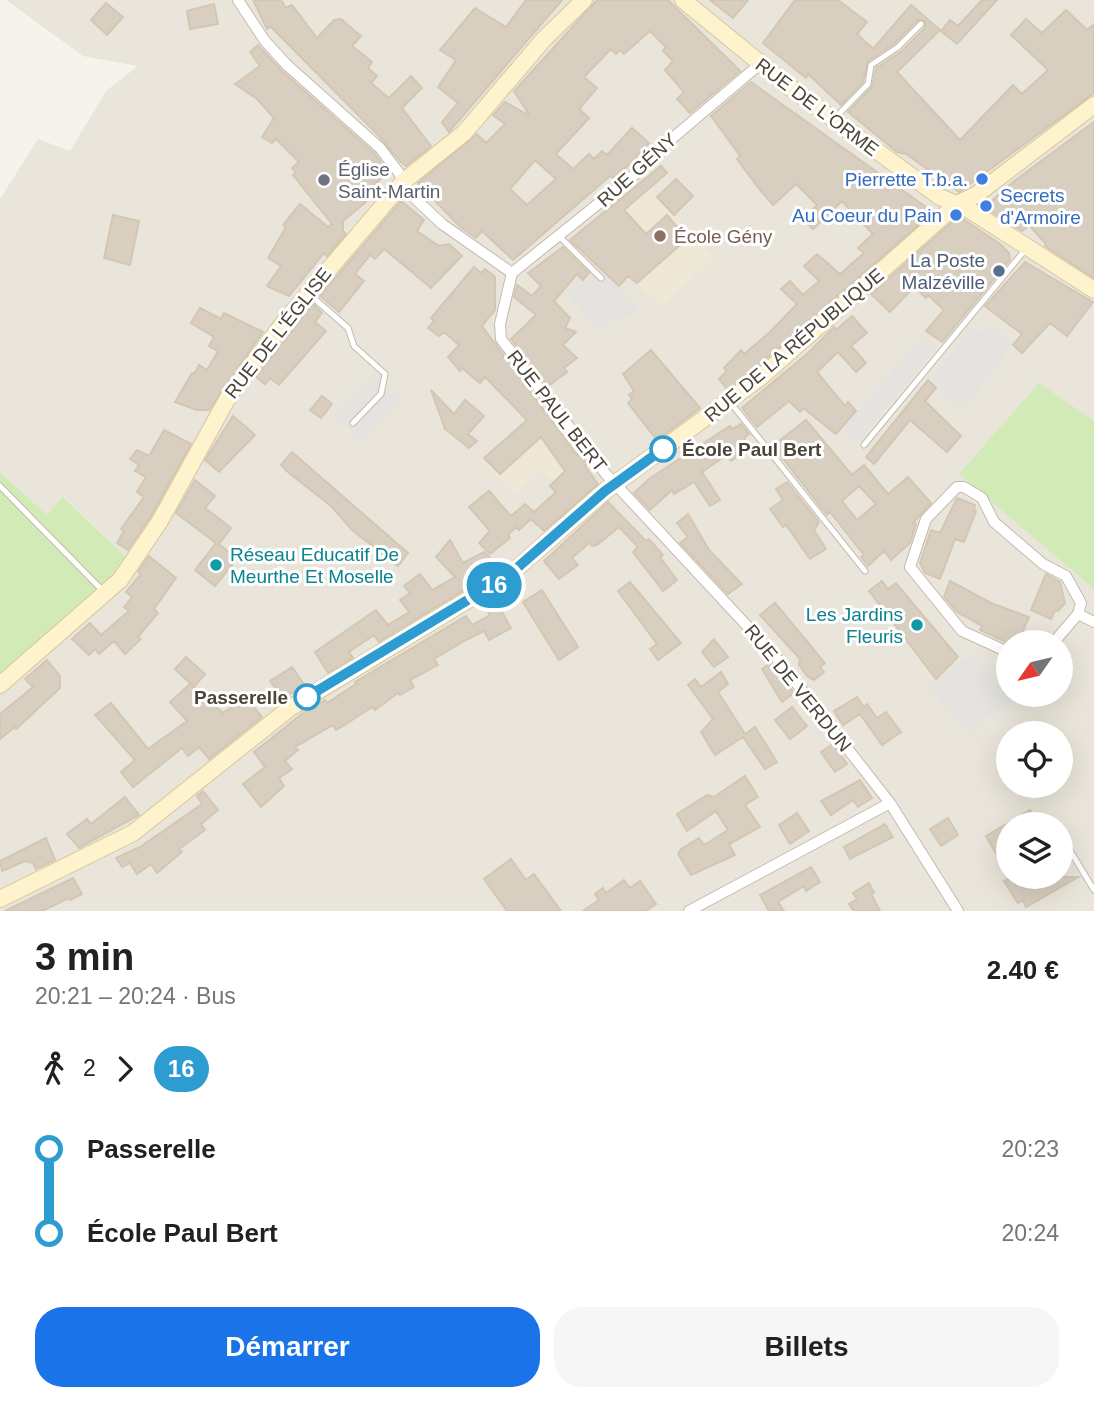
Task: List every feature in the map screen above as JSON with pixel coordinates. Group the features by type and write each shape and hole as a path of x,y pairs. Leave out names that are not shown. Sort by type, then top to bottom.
{"main road":[{"name":"RUE DE L'ÉGLISE","path":"0,685 120,580 160,521 230,394 307,293 404,181 464,133 544,39 584,0"},
{"name":"RUE DE L'ORME","path":"683,0 832,120 940,197 957,204 1094,290"},
{"name":"RUE DE LA RÉPUBLIQUE","path":"0,899 133,833 290,708 509,575 615,483 730,402 957,204 976,195 1094,105"}],"street":[{"path":"238,0 265,41 287,65 380,148 404,181 407,191 442,223 512,273"},
{"name":"RUE GÉNY","path":"512,273 644,167 667,142 760,64"},
{"name":"RUE PAUL BERT","path":"512,273 500,324 501,339 615,483"},
{"name":"RUE DE VERDUN","path":"615,483 775,656 890,803 958,911"},
{"path":"996,647 962,631 914,576 910,567 926,519 957,487 964,487 982,498 994,522 1043,564 1066,576 1081,603 1078,614 1064,630"},
{"path":"1078,614 1094,622"},
{"path":"689,911 890,803"}],"lane":[{"path":"832,120 868,84 871,65 898,47 921,24"},
{"path":"559,236 601,278"},
{"path":"864,445 1027,247"},
{"path":"307,293 348,328 354,346 385,374 381,394 353,423"},
{"path":"730,402 865,571"},
{"path":"0,486 107,594"},
{"path":"1073,855 1094,890"}],"shaded area":[{"path":"6,0 1094,0 1094,911 0,911 0,676 128,559 64,497 47,515 0,472 0,199 38,139 70,151 106,91 138,66 83,56"},
{"name":"École Gény","path":"642,181 715,257 663,306 613,263 601,228 593,221"},
{"path":"600,270 639,309 628,318 623,313 601,331 565,291 579,277 588,284"},
{"path":"989,325 1013,345 963,410 930,382 971,328 981,335"},
{"path":"923,336 937,348 856,443 842,430"},
{"path":"376,373 401,399 360,440 334,415"},
{"path":"542,406 599,485 574,507 542,470 515,494 481,460"},
{"path":"972,655 996,682 996,707 1001,707 968,735 928,686"}],"green space":[{"path":"1039,383 1094,421 1094,589 959,474"},
{"path":"0,472 47,515 63,497 128,559 109,582 0,676"}],"building":[{"path":"253,0 281,0 286,8 292,5 317,38 334,20 341,19 361,36 352,46 372,62 368,68 377,76 371,83 389,98 411,76 422,88 402,108 431,146 406,166 270,26 267,29"},
{"path":"526,0 562,0 449,132 442,122 458,103 438,87 456,60 440,50 475,8 506,27"},
{"path":"597,0 668,0 740,71 690,113 677,99 684,92 665,70 673,61 663,51 666,47 650,31 624,54 620,50 616,54 611,49 584,77 597,88 579,109 589,118 556,154 573,169 589,154 594,159 602,151 607,155 632,128 649,143 630,164 613,178 610,176 513,260 482,231 476,238 459,226 418,183 477,134 486,143 505,124 493,115 505,102 530,116 514,91","holes":["535,160 556,179 527,205 510,189"]},
{"path":"710,0 748,0 733,18"},
{"path":"795,0 838,0 867,22 857,34 873,49 911,5 940,30 897,72 960,140 1013,85 1022,94 1048,70 1011,35 1026,19 1042,33 1066,10 1087,30 1094,24 1094,93 959,192 906,154 897,152 848,112 872,87 876,68 902,51 925,28 925,21 918,20 895,43 868,61 863,82 841,105 808,74 806,78 763,43"},
{"path":"982,0 997,0 957,44 941,31 950,20 958,26"},
{"path":"106,3 123,17 107,35 91,20"},
{"path":"214,4 218,24 190,29 187,11"},
{"path":"258,45 282,71 374,153 388,172 369,190 366,202 343,221 343,231 346,234 327,256 324,253 289,296 267,286 281,266 268,258 286,227 283,225 300,204 328,227 332,224 293,175 296,173 292,168 299,162 276,139 272,143 262,137 274,118 257,99 235,84 260,66 250,52"},
{"path":"751,82 933,212 754,369 727,389 719,379 727,371 724,368 741,350 744,354 769,333 797,304 781,289 790,281 803,295 819,281 804,266 817,254 840,274 864,253 858,248 873,234 842,201 813,229 803,219 817,205 796,184 773,205 760,190 711,116"},
{"path":"1094,122 1094,278 1045,246 1029,225 1022,231 985,207 1013,182"},
{"path":"661,166 667,173 624,210 646,234 667,215 687,239 637,283 628,276 619,286 570,240"},
{"path":"676,179 693,196 674,215 657,197"},
{"path":"401,201 424,220 417,231 439,246 449,244 462,256 431,288 384,249 375,259 370,255 355,274 364,281 339,312 320,296"},
{"path":"113,215 139,221 130,265 104,258"},
{"path":"959,216 1000,244 1009,253 1010,260 942,342 926,331 944,310 928,295 926,298 914,287 890,312 871,294"},
{"path":"563,247 589,273 583,280 577,274 554,301 570,318 565,328 576,332 563,345 577,358 564,368 567,372 548,386 511,339 536,315 514,297 517,285 532,296 541,286 528,273"},
{"path":"1025,262 1093,302 1067,336 1050,323 1022,353 1013,345 1022,334 985,306"},
{"path":"474,267 481,273 485,269 495,277 495,310 482,326 577,455 579,453 587,463 585,466 598,484 544,531 531,519 519,530 517,527 508,534 510,538 490,554 479,543 490,531 469,507 489,491 511,516 525,504 534,512 556,492 550,486 565,471 541,437 500,474 484,458 527,420 485,377 480,383 462,368 460,371 448,357 459,345 444,332 439,336 428,328 434,321 431,318"},
{"path":"313,304 322,313 315,322 326,331 279,385 270,378 265,384 256,377"},
{"path":"200,308 221,319 224,313 263,332 209,410 197,410 175,402 192,373 194,374 199,365 207,370 218,351 209,346 214,337 191,323"},
{"path":"852,316 867,333 851,346 866,363 856,372 838,352 817,372 845,406 848,402 856,411 836,434 803,408 800,412 789,401 757,427 742,408 808,353 834,327 836,330"},
{"path":"651,350 700,408 657,440 628,403 632,399 629,395 634,391 623,374"},
{"path":"928,380 936,388 925,401 961,436 947,452 910,420 874,464 866,457"},
{"path":"431,390 454,414 465,400 484,416 468,434 477,441 469,448 445,429"},
{"path":"322,396 332,404 321,418 310,410"},
{"path":"233,416 255,435 219,472 205,460"},
{"path":"806,420 852,475 864,465 888,494 908,477 931,503 913,523 916,524 910,543 891,560 884,551 868,566 861,557 864,555 830,512 827,515 773,446","holes":["859,486 876,504 857,520 842,501"]},
{"path":"741,424 749,434 744,438 749,448 731,461 727,455 702,472 720,500 710,506 694,482 674,494 672,490 650,510 634,493 649,479 730,426 732,429"},
{"path":"164,430 191,444 151,516 128,550 117,543 124,531 121,529 144,497 137,492 146,477 135,471 139,465 130,459 137,450 149,456"},
{"path":"292,452 408,553 398,566 352,530 331,506 281,465"},
{"path":"195,480 215,496 205,508 231,528 219,544 237,559 215,586 195,570 216,543 176,513"},
{"path":"787,482 819,522 814,530 826,549 810,559 786,525 783,527 770,509 783,500 776,489"},
{"path":"957,498 975,505 976,511 964,542 955,539 940,579 925,573 920,563 931,530 940,533"},
{"path":"608,502 663,555 660,557 677,580 663,591 633,552 638,547 619,527 597,545 592,546 589,543 572,558 578,565 559,579 544,561"},
{"path":"688,514 709,550 742,584 728,594 680,543 688,537 677,523"},
{"path":"450,540 463,563 484,552 500,568 379,642 374,635 349,652 353,658 328,673 315,652 376,610 388,625 409,612 400,600 410,593 404,586 420,574 432,590 455,577 436,557"},
{"path":"149,556 176,578 154,609 158,613 138,637 141,639 125,654 114,641 99,654 95,649 89,655 72,639 90,623 101,635 129,611 124,607 132,597 126,592 141,574 138,572"},
{"path":"1046,574 1060,582 1065,603 1058,611 1055,610 1051,619 1031,610"},
{"name":"Les Jardins Fleuris","path":"882,581 888,589 896,583 958,657 936,679 869,591"},
{"path":"950,581 991,603 1029,617 1023,630 996,630 996,637 980,630 982,626 957,612 944,597"},
{"path":"630,582 681,643 658,660 650,649 657,644 618,591"},
{"path":"542,590 578,647 559,660 523,602"},
{"path":"494,598 511,628 489,640 484,631 464,641 434,659 438,665 410,680 414,687 400,695 398,693 375,710 372,707 336,730 333,725 295,747 298,750 285,761 292,769 279,778 284,786 261,807 243,784 265,767 254,752 303,713 325,700 327,703 356,684 355,682 466,616 472,625 490,615 484,605"},
{"path":"775,603 825,663 820,667 824,672 814,680 808,677 799,665 800,659 760,615"},
{"path":"714,639 728,657 714,667 702,652"},
{"path":"186,657 205,674 194,687 175,669"},
{"path":"47,660 60,676 60,688 16,729 15,727 0,739 0,714 33,687 25,679"},
{"path":"770,663 794,693 782,702 762,669"},
{"path":"292,667 305,686 283,698 270,681"},
{"path":"721,672 728,684 718,692 745,734 755,727 777,762 765,769 743,737 715,755 701,732 713,719 688,685 695,679 701,687"},
{"path":"190,684 223,713 246,697 262,717 209,759 199,747 188,756 182,748 133,787 121,772 135,760 95,715 111,703 148,749 187,721 170,702"},
{"path":"857,697 864,707 867,704 877,718 886,712 901,732 882,745 860,714 843,725 834,711"},
{"path":"792,707 807,726 790,739 775,720"},
{"path":"833,744 847,764 835,772 821,752"},
{"path":"745,776 758,797 745,805 760,827 729,844 735,855 691,875 678,854 681,849 699,838 704,845 728,830 716,811 687,831 677,814 707,795 714,797"},
{"path":"860,780 872,798 858,807 853,800 831,815 821,801"},
{"path":"203,791 218,810 201,824 205,830 179,849 182,852 157,873 151,864 137,874 130,863 122,867 116,858 140,847 202,804 197,796"},
{"path":"125,797 139,815 79,848 67,834 87,819 91,824"},
{"path":"797,813 809,831 790,844 779,825"},
{"path":"948,818 958,835 941,846 930,829"},
{"path":"885,824 893,837 850,859 844,847"},
{"path":"996,830 996,853 986,836"},
{"path":"46,838 55,860 36,869 33,863 25,861 2,871 0,861"},
{"path":"511,859 526,880 534,874 561,911 507,911 484,879"},
{"path":"811,867 820,882 806,891 804,886 778,902 784,911 769,911 760,895"},
{"path":"73,878 82,894 70,900 69,898 42,911 5,911"},
{"path":"624,880 630,888 640,881 656,904 646,911 583,911 599,900 595,894 603,888 606,893"},
{"path":"869,883 874,893 871,894 880,911 854,911 849,904 857,899 853,893"},
{"path":"1009,889 1057,889 1026,907 1023,900 1018,903"}],"bus line":[{"name":"16","path":"307,697 488,590 509,575 605,491 663,449"}],"place":[{"name":"Pierrette T.b.a.","path":"982,179"},
{"name":"Église Saint-Martin","path":"324,180"},
{"name":"Secrets d'Armoire","path":"986,206"},
{"name":"Au Coeur du Pain","path":"956,215"},
{"name":"École Gény","path":"660,236"},
{"name":"La Poste Malzéville","path":"999,271"},
{"name":"École Paul Bert","path":"663,449"},
{"name":"Réseau Educatif De Meurthe Et Moselle","path":"216,565"},
{"name":"Les Jardins Fleuris","path":"917,625"},
{"name":"Passerelle","path":"307,697"}]}
